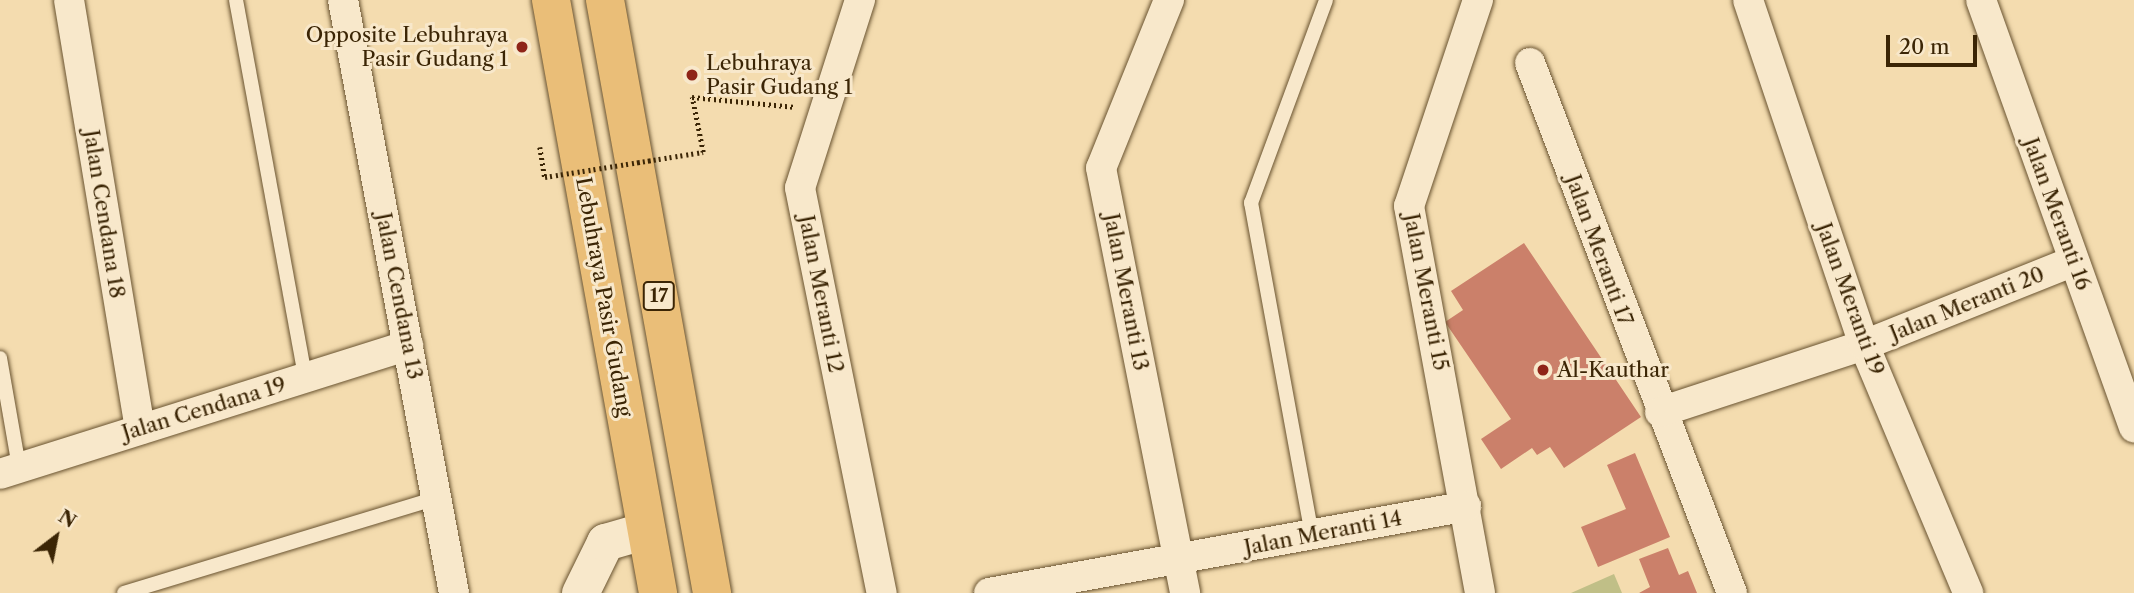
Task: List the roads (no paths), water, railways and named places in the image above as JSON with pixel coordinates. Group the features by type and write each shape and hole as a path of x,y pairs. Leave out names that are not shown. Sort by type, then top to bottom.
{"highway":[{"name":"Lebuhraya Pasir Gudang","path":"551,0 658,593"},
{"name":"17","path":"606,0 712,593"}],"street":[{"name":"Jalan Cendana 18","path":"69,0 140,429"},
{"name":"Jalan Cendana 13","path":"343,0 454,593"},
{"name":"Jalan Meranti 12","path":"860,0 800,188 881,593"},
{"name":"Jalan Meranti 13","path":"1169,0 1101,168 1185,593"},
{"name":"Jalan Meranti 15","path":"1478,0 1409,206 1480,593"},
{"name":"Jalan Meranti 19","path":"1748,0 1864,345 1968,593"},
{"name":"Jalan Meranti 16","path":"1981,0 2134,427"},
{"name":"Jalan Meranti 17","path":"1530,63 1660,412 1732,593"},
{"name":"Jalan Meranti 20","path":"1660,412 1864,345 2074,261"},
{"name":"Jalan Cendana 19","path":"10,471 408,345"},
{"name":"Jalan Meranti 14","path":"989,593 1466,506"},
{"path":"580,593 605,542 646,530"}],"lane":[{"path":"236,0 305,377"},
{"path":"1312,535 1251,203 1326,0"},
{"path":"0,358 10,471"},
{"path":"124,593 436,498"}],"place":[{"name":"Opposite Lebuhraya Pasir Gudang 1","path":"522,47"},
{"name":"Lebuhraya Pasir Gudang 1","path":"692,75"},
{"name":"Al-Kauthar","path":"1543,370"}]}
